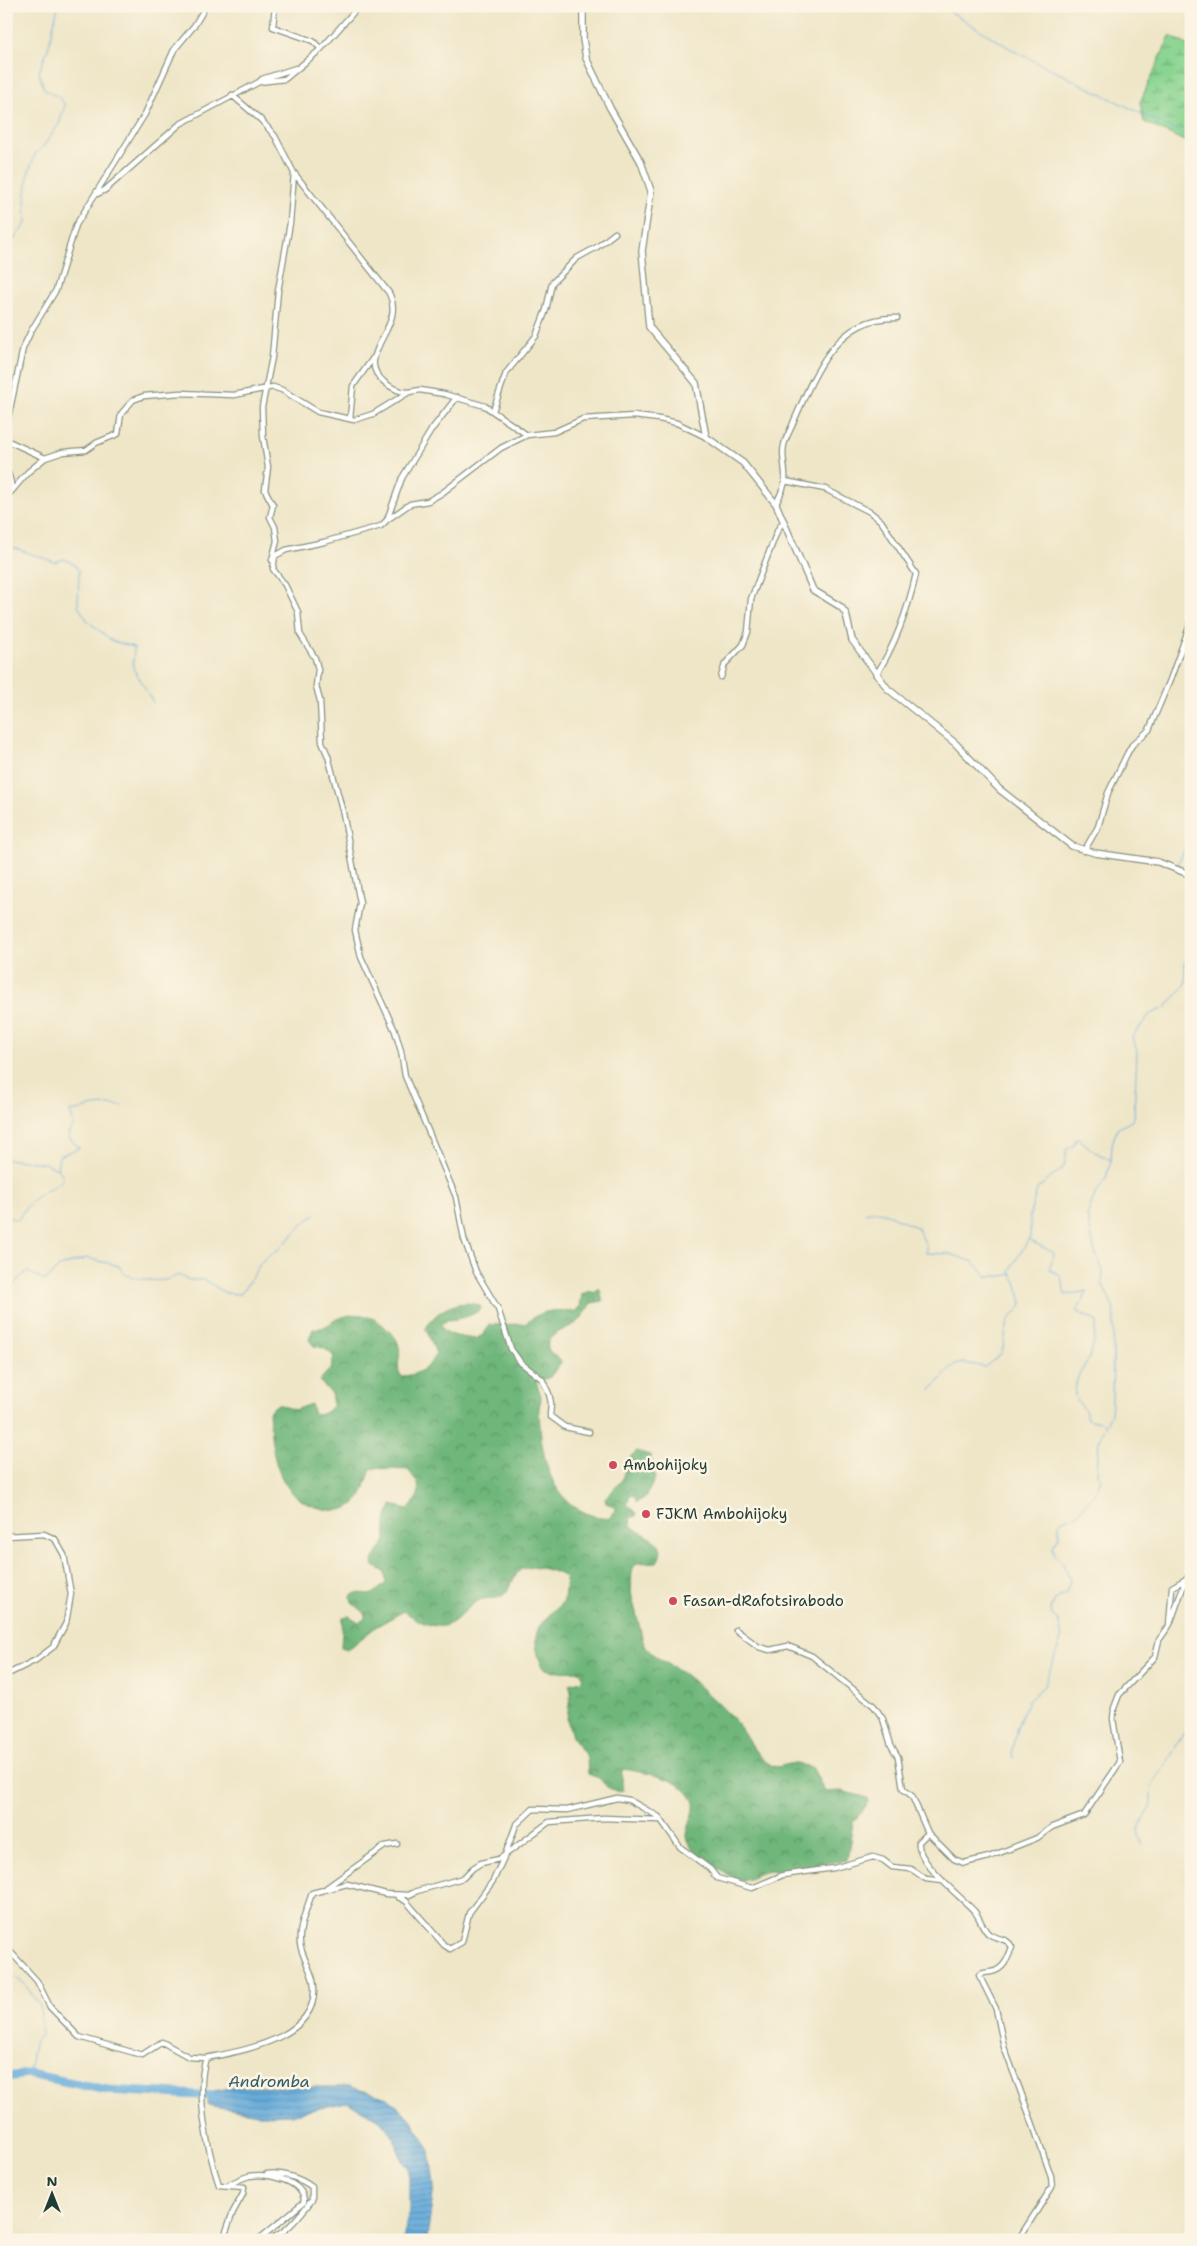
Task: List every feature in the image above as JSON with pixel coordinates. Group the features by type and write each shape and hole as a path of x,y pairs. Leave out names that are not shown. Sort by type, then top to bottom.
{"street":[{"path":"6,428 23,348 56,290 76,225 148,108 174,50 194,26 206,6"},
{"path":"275,6 273,27 313,41 321,49"},
{"path":"259,82 285,79 321,49 358,6"},
{"path":"583,6 583,38 586,58 610,108 641,162 651,191 642,251 648,327 696,383 706,437"},
{"path":"95,195 105,190 180,124 232,95 277,73 288,72 307,61"},
{"path":"232,95 261,120 275,136 294,173 391,298 393,307 390,323 374,360 375,368 382,380 395,391 409,392 420,390 457,397 493,411 527,435"},
{"path":"294,173 290,223 278,291 272,357 264,390 262,421 268,467 265,490 273,505 270,517 275,527 277,541 272,552 273,569 285,585 298,612 300,634 315,658 318,669 316,686 320,700 322,742 328,756 343,813 360,903 355,930 361,957 395,1031 401,1051 405,1076 456,1197 464,1239 476,1272 498,1308 511,1349 521,1363 542,1379 551,1403 550,1416 565,1427 589,1432"},
{"path":"493,411 506,373 536,336 546,310 552,283 577,258 597,248 615,233"},
{"path":"776,504 785,481 782,455 784,443 802,398 826,357 847,332 872,320 897,318"},
{"path":"350,419 353,386 368,362 376,355"},
{"path":"8,494 28,472 45,458 64,452 86,450 96,443 118,434 120,414 133,400 144,396 180,393 234,395 273,387 282,390 318,412 350,419 359,419 373,414 409,392"},
{"path":"386,520 402,478 432,429 457,397"},
{"path":"272,562 275,556 286,550 364,532 381,526 386,520 410,504 428,501 442,494 502,448 527,435 554,432 583,419 634,416 677,423 706,437 743,463 776,504 813,590 841,607 846,614 852,640 876,675 905,704 955,744 999,789 1072,846 1084,851 1145,859 1191,875"},
{"path":"6,440 45,458"},
{"path":"6,469 11,480 8,494"},
{"path":"785,481 826,489 870,512 881,521 916,574 903,622 886,660 876,675"},
{"path":"721,677 725,664 743,645 748,632 751,599 778,529 784,521"},
{"path":"1084,851 1098,827 1108,793 1127,754 1132,745 1149,730 1191,622"},
{"path":"6,1536 44,1534 55,1539 64,1555 70,1579 70,1594 66,1623 52,1648 36,1660 6,1675"},
{"path":"1169,1626 1172,1586 1186,1579 1191,1574"},
{"path":"736,1630 759,1646 770,1650 788,1646 812,1656 874,1706 883,1719 891,1745 898,1757 903,1789 912,1796 928,1833 954,1859 964,1863 989,1857 1037,1838 1052,1827 1084,1815 1120,1762 1113,1719 1119,1695 1155,1657 1159,1640 1176,1612 1186,1579"},
{"path":"6,1947 38,1981 50,2007 79,2037 142,2055 162,2042 189,2056 206,2058 275,2040 299,2025 312,2005 313,1981 300,1944 300,1928 312,1892 347,1884 396,1896 406,1901 444,1946 450,1949 462,1942 470,1913 493,1880 516,1825 533,1809 568,1810 617,1798 629,1800 640,1805 660,1820 680,1847 710,1869 717,1878 752,1888 783,1875 834,1868 873,1857 883,1860 892,1867 911,1869 926,1878 943,1881"},
{"path":"396,1896 408,1895 417,1890 428,1889 463,1878 481,1863 499,1859 549,1822 603,1818 660,1820"},
{"path":"928,1833 919,1842 918,1848 950,1890 968,1904 989,1934 1005,1940 1012,1947 1003,1967 994,1972 980,1975 996,2009 1004,2047 1051,2176 1052,2187 1018,2240"},
{"path":"325,1889 385,1846 398,1844"},
{"path":"206,2058 203,2068 203,2109 215,2172 219,2185 236,2184 244,2187 243,2194 233,2212 223,2240"},
{"path":"226,2186 250,2176 272,2174 286,2175 312,2187 312,2200 282,2234 268,2240"},
{"path":"250,2176 270,2176 283,2180 301,2190 304,2195 304,2202 299,2209 258,2240"}],"green space":[{"path":"1170,36 1191,47 1191,144 1144,122 1140,102"},
{"path":"599,1288 603,1301 591,1303 580,1320 550,1338 548,1348 561,1362 550,1377 536,1382 541,1397 539,1410 544,1454 553,1481 560,1493 582,1511 600,1518 611,1518 615,1510 614,1506 606,1503 605,1499 622,1480 628,1459 637,1451 650,1455 655,1478 646,1497 637,1502 634,1495 630,1496 627,1504 636,1512 636,1516 630,1518 631,1525 654,1540 661,1548 657,1562 638,1563 632,1568 631,1593 644,1645 658,1658 684,1674 717,1702 740,1727 755,1751 765,1761 776,1767 798,1764 812,1767 825,1792 841,1791 868,1798 869,1802 853,1822 847,1860 757,1873 748,1879 738,1879 721,1871 704,1859 691,1846 687,1836 694,1805 693,1800 680,1786 662,1777 624,1769 621,1773 624,1790 618,1792 607,1787 599,1778 588,1774 587,1757 572,1737 567,1719 571,1690 569,1684 581,1681 583,1676 580,1671 553,1672 542,1667 536,1644 536,1636 542,1623 564,1601 566,1578 556,1572 542,1568 523,1569 519,1571 502,1596 482,1599 476,1602 456,1620 447,1625 433,1626 404,1611 377,1626 347,1650 341,1647 343,1617 349,1616 359,1622 365,1619 365,1613 352,1602 351,1596 356,1593 373,1594 386,1583 385,1572 374,1566 373,1560 386,1540 386,1521 392,1505 408,1509 417,1498 419,1489 416,1480 408,1470 372,1468 363,1493 358,1500 342,1510 334,1510 308,1504 295,1495 286,1485 279,1472 275,1458 269,1411 278,1404 294,1410 311,1404 314,1415 317,1415 325,1413 333,1405 331,1393 319,1381 331,1368 334,1357 325,1349 314,1346 309,1340 313,1329 354,1315 367,1316 379,1322 397,1340 400,1352 399,1372 401,1376 407,1376 427,1367 434,1358 436,1353 426,1329 441,1311 448,1307 465,1303 480,1306 480,1310 464,1317 447,1320 441,1326 443,1330 451,1334 475,1339 483,1335 490,1325 525,1324 542,1313 574,1312 580,1307 582,1294 590,1291 594,1293"}],"water":[{"path":"236,2087 351,2087 388,2098 411,2119 430,2151 434,2186 427,2240 403,2240 409,2211 409,2168 387,2127 371,2114 346,2102 294,2114 263,2115 207,2105 208,2092"}],"waterway":[{"path":"6,256 12,242 26,223 25,203 28,174 35,154 42,148 59,124 65,105 60,98 44,89 39,72 48,49 58,6"},
{"path":"941,6 1016,52 1191,138"},
{"path":"6,317 11,324 6,347"},
{"path":"6,545 55,562 64,559 74,564 79,571 78,606 88,621 112,641 134,647 133,668 153,702"},
{"path":"1191,775 1189,778 1186,847 1178,863 1180,866 1191,870"},
{"path":"1013,1758 1012,1750 1017,1727 1028,1701 1044,1686 1062,1637 1058,1621 1052,1615 1051,1608 1055,1600 1066,1593 1070,1580 1062,1562 1055,1556 1053,1546 1059,1537 1059,1524 1062,1520 1077,1515 1097,1489 1101,1479 1097,1474 1099,1440 1111,1413 1114,1310 1102,1283 1103,1271 1095,1252 1087,1216 1095,1194 1106,1179 1111,1160 1112,1144 1117,1129 1133,1120 1134,1117 1137,1051 1132,1037 1150,1014 1165,1008 1183,988 1186,983 1185,964 1191,939"},
{"path":"6,1159 44,1163 57,1169 59,1156 79,1148 69,1138 68,1133 74,1125 70,1111 99,1106 122,1106"},
{"path":"931,1390 954,1365 965,1363 985,1367 1002,1353 1008,1321 1021,1307 1022,1302 1016,1282 1010,1272 1030,1237 1030,1214 1037,1189 1063,1168 1066,1160 1066,1150 1074,1145 1078,1138 1095,1152 1111,1160"},
{"path":"6,1216 18,1220 32,1201 61,1181 64,1178 58,1168"},
{"path":"865,1213 885,1213 917,1227 926,1245 926,1253 950,1254 974,1262 987,1276 1011,1274"},
{"path":"6,1282 13,1285 27,1271 43,1280 48,1279 59,1267 87,1258 119,1266 125,1275 132,1277 165,1280 178,1275 189,1280 205,1280 225,1293 241,1294 262,1261 280,1248 302,1225 315,1215"},
{"path":"1029,1240 1054,1253 1049,1270 1060,1276 1065,1295 1088,1291 1077,1311 1097,1322 1092,1350 1076,1382 1075,1397 1085,1410 1087,1419 1104,1423"},
{"path":"1143,1845 1139,1830 1142,1821 1151,1808 1153,1783 1185,1732 1191,1734"},
{"path":"6,1964 12,1976 24,1983 40,2006 42,2034 34,2043 29,2074"},
{"name":"Andromba","path":"6,2077 29,2074 107,2090 219,2096"}],"place":[{"name":"Ambohijoky","path":"613,1465"},
{"name":"FJKM Ambohijoky","path":"646,1514"},
{"name":"Fasan-dRafotsirabodo","path":"673,1601"}]}
